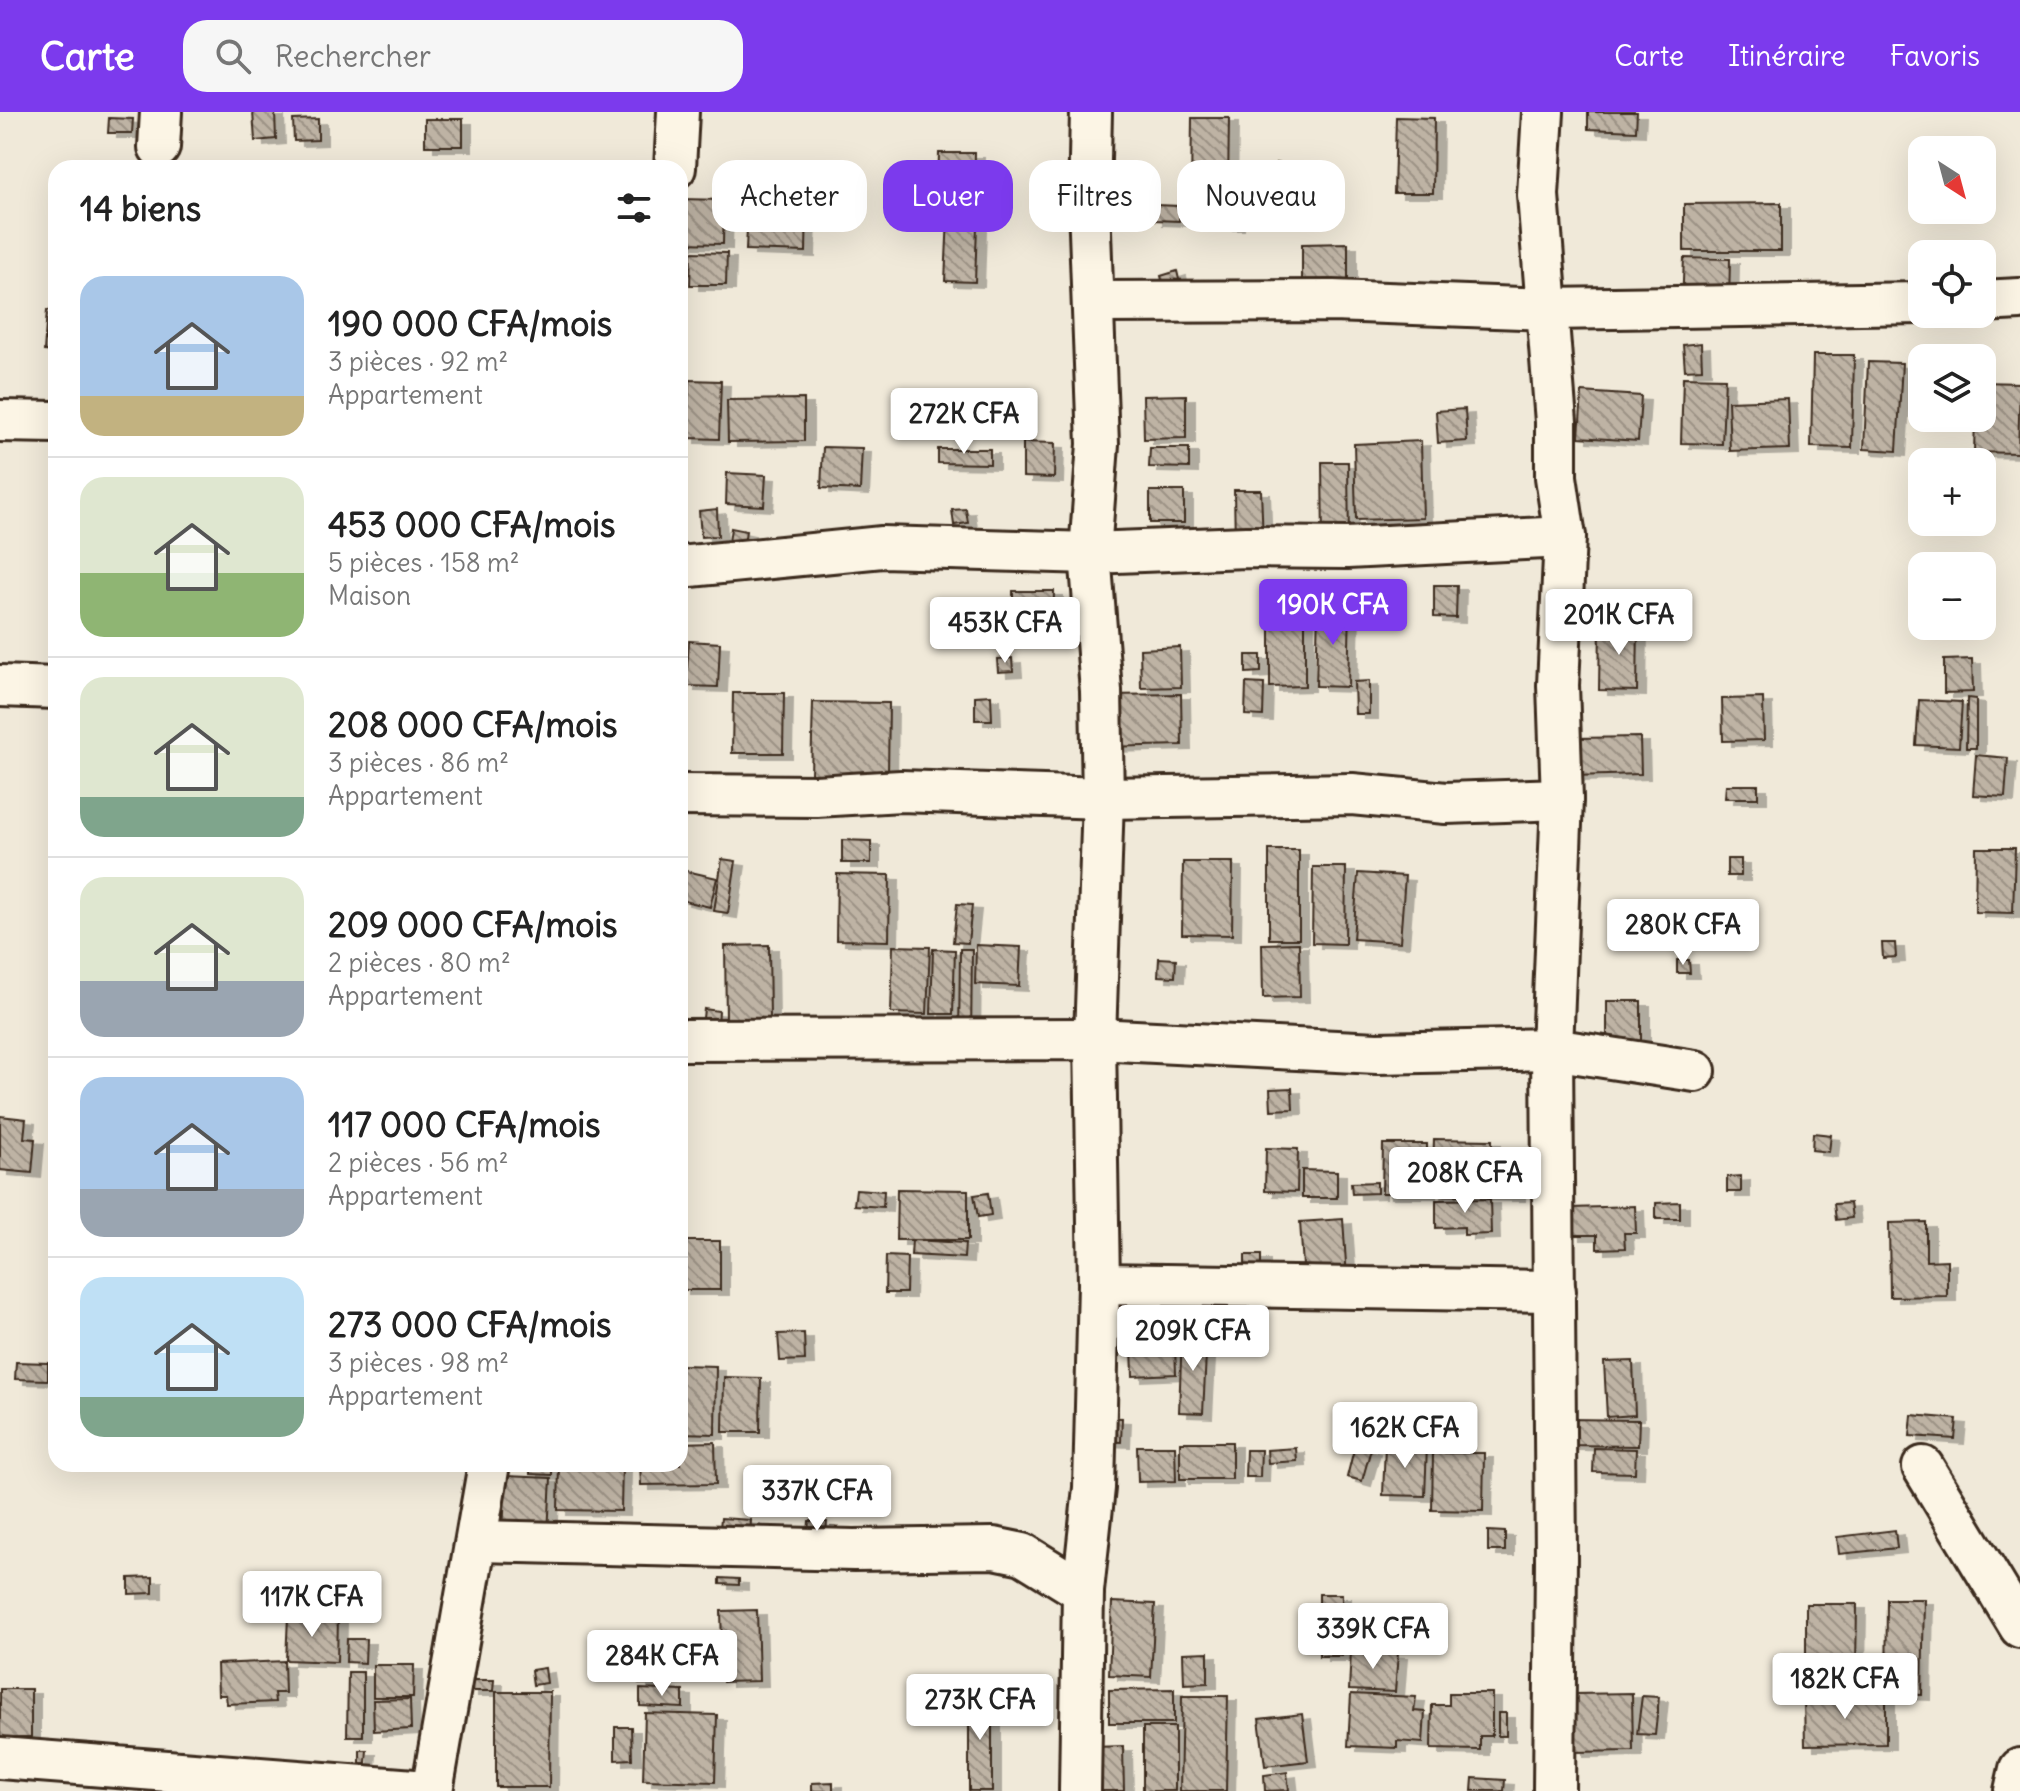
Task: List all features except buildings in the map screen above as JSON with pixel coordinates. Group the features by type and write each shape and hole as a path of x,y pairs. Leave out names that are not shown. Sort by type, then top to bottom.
{"street":[{"path":"675,160 678,112"},
{"path":"1080,1791 1083,1591 1094,1488 1099,1284 1095,1039 1103,798 1101,691 1090,553 1098,444 1089,205 1091,112"},
{"path":"1543,112 1538,195 1549,309 1556,477 1565,537 1558,685 1562,799 1552,1049 1554,1791"},
{"path":"1996,300 2020,299"},
{"path":"1094,302 1333,301 1549,309 1908,303"},
{"path":"0,421 48,422"},
{"path":"688,566 882,547 1090,553 1246,547 1347,548 1565,537"},
{"path":"0,686 48,688"},
{"path":"688,795 816,796 901,791 1103,798 1352,794 1446,803 1562,799"},
{"path":"688,1040 1095,1039 1377,1053 1552,1049 1695,1071"},
{"path":"1099,1284 1555,1291"},
{"path":"1923,1467 2020,1627"},
{"path":"0,1758 430,1791 478,1541 488,1472"},
{"path":"478,1541 854,1550 994,1548 1023,1554 1083,1591"},
{"path":"2015,1791 2020,1769"}]}
